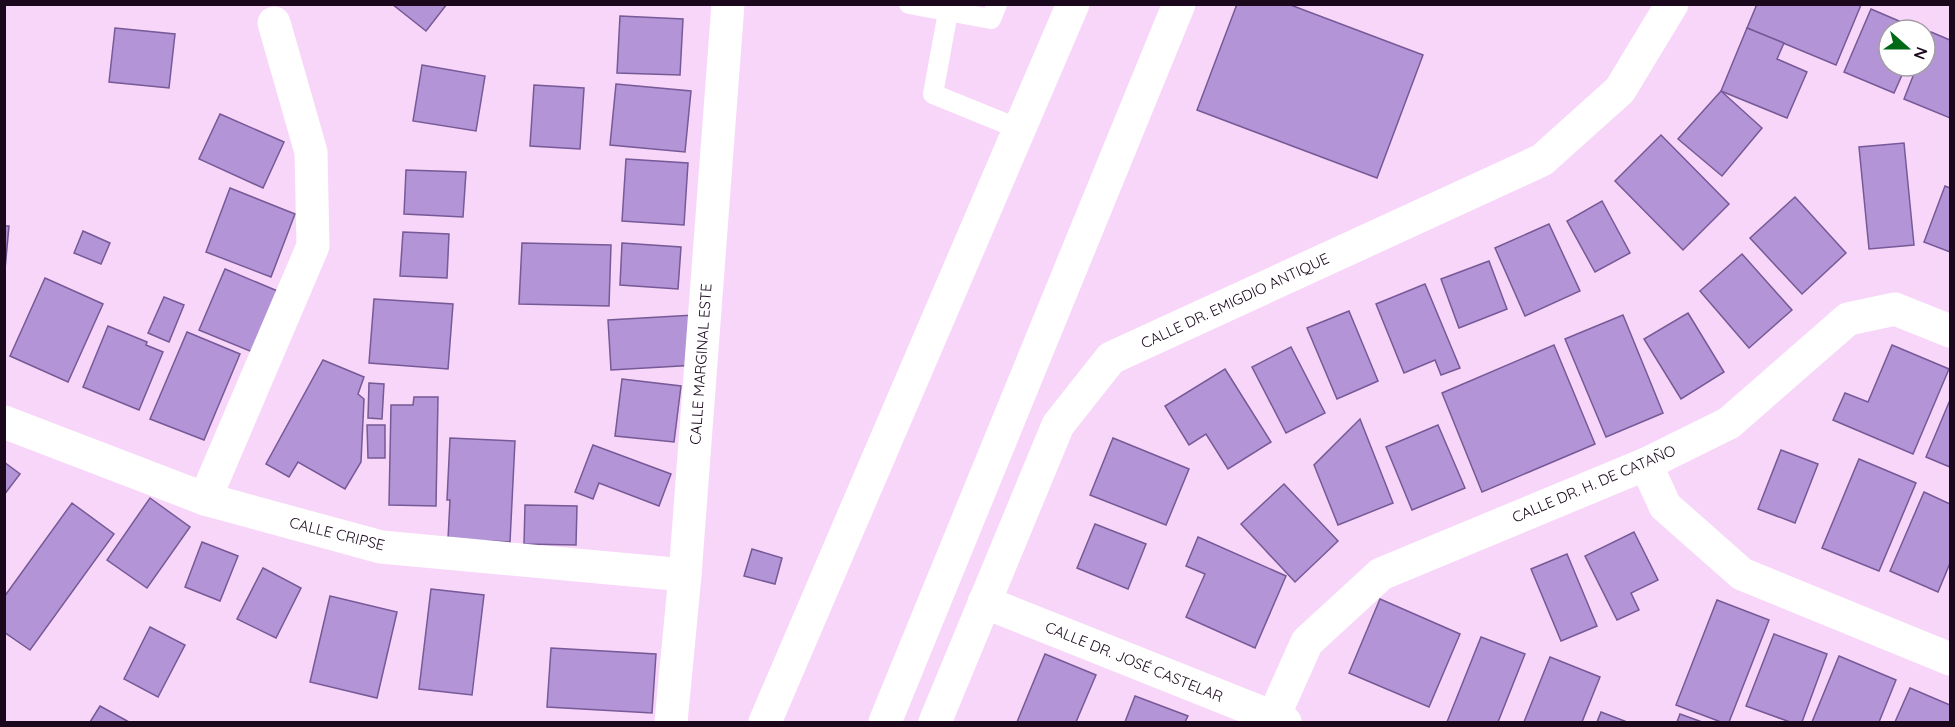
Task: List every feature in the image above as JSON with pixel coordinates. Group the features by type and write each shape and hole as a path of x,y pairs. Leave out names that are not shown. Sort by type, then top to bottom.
{"street":[{"name":"CALLE MARGINAL ESTE","path":"671,723 685,575 728,4"},
{"path":"765,723 1073,4"},
{"path":"885,723 1179,4"},
{"name":"CALLE DR. EMIGDIO ANTIQUE","path":"935,723 1058,425 1111,358 1542,160 1620,90 1672,4"},
{"path":"205,499 313,246 311,152 274,23"},
{"name":"CALLE DR. H. DE CATAÑO","path":"1279,720 1307,642 1381,574 1646,464 1729,423 1848,319 1895,309 1950,331"},
{"name":"CALLE CRIPSE","path":"4,422 205,499 381,548 685,575"},
{"path":"1646,464 1665,506 1742,574 1950,659"},
{"name":"CALLE DR. JOSÉ CASTELAR","path":"984,602 1279,720"}],"lane":[{"path":"909,4 991,19 997,4"},
{"path":"948,12 933,94 1019,129"}],"building":[{"path":"392,4 447,4 426,31"},
{"path":"1237,4 1288,4 1423,55 1377,178 1197,110"},
{"path":"1757,4 1861,5 1836,65 1747,28"},
{"path":"1871,9 1892,18 1877,18 1877,78 1901,78 1894,93 1844,72"},
{"path":"620,16 683,19 680,75 617,73"},
{"path":"115,28 175,34 169,88 109,82"},
{"path":"1747,28 1784,43 1777,59 1807,72 1787,118 1721,91"},
{"path":"1937,35 1950,40 1950,118 1904,99 1912,78 1937,78"},
{"path":"422,65 485,76 476,131 413,121"},
{"path":"616,84 691,91 685,152 610,145"},
{"path":"534,85 584,88 580,149 530,146"},
{"path":"1721,91 1762,128 1722,176 1678,139"},
{"path":"220,114 284,142 263,188 199,159"},
{"path":"1661,135 1729,204 1683,250 1615,181"},
{"path":"1904,143 1914,245 1869,249 1859,147"},
{"path":"626,159 688,163 684,225 622,221"},
{"path":"406,170 466,172 463,217 404,214"},
{"path":"1945,186 1950,188 1950,252 1924,242"},
{"path":"230,188 295,214 271,277 206,252"},
{"path":"1795,197 1846,253 1802,294 1750,238"},
{"path":"1602,201 1630,253 1595,272 1567,221"},
{"path":"1549,224 1580,291 1525,316 1495,248"},
{"path":"4,226 9,226 4,280"},
{"path":"83,231 110,243 101,264 74,253"},
{"path":"403,232 449,234 447,278 400,276"},
{"path":"522,243 611,245 609,306 519,304"},
{"path":"622,243 681,247 678,289 620,285"},
{"path":"1742,254 1792,310 1749,348 1700,291"},
{"path":"1489,261 1507,309 1459,328 1441,279"},
{"path":"225,269 287,295 262,356 199,330"},
{"path":"45,278 103,304 68,382 10,356"},
{"path":"1425,284 1460,368 1441,375 1435,360 1404,373 1376,304"},
{"path":"164,297 184,305 169,342 148,333"},
{"path":"374,299 453,304 448,369 369,363"},
{"path":"1349,311 1378,381 1337,399 1307,328"},
{"path":"1688,313 1724,372 1681,399 1644,339"},
{"path":"694,315 697,365 611,370 608,320"},
{"path":"1623,315 1663,413 1606,437 1565,339"},
{"path":"108,326 147,342 146,345 163,352 139,410 83,387"},
{"path":"187,332 240,354 204,440 150,419"},
{"path":"1554,345 1595,444 1482,492 1442,393"},
{"path":"1892,345 1949,369 1913,454 1833,420 1845,393 1868,402"},
{"path":"1291,347 1325,413 1286,433 1252,367"},
{"path":"323,360 364,377 358,394 364,399 361,462 345,489 298,462 289,477 266,464"},
{"path":"1225,369 1271,442 1228,469 1206,434 1189,445 1165,406"},
{"path":"622,379 681,386 674,442 615,436"},
{"path":"369,383 384,384 382,419 368,418"},
{"path":"414,397 438,397 436,506 389,505 391,405 413,405"},
{"path":"1950,400 1950,467 1926,457"},
{"path":"1360,419 1393,503 1338,525 1314,465"},
{"path":"367,425 385,425 385,458 368,458"},
{"path":"1438,425 1465,488 1412,510 1386,447"},
{"path":"450,438 515,441 510,542 448,539"},
{"path":"1113,438 1189,469 1166,525 1090,495"},
{"path":"593,445 671,474 659,506 599,483 593,499 575,492"},
{"path":"1781,450 1818,464 1795,523 1758,509"},
{"path":"1859,459 1916,483 1879,571 1822,548"},
{"path":"4,462 20,474 4,495"},
{"path":"1284,484 1338,541 1295,582 1241,524"},
{"path":"1924,492 1950,504 1950,563 1938,592 1890,571"},
{"path":"150,498 190,527 147,588 107,560"},
{"path":"72,503 114,534 30,650 4,632 4,597"},
{"path":"525,505 577,506 576,545 524,544"},
{"path":"1095,524 1146,544 1128,589 1077,568"},
{"path":"1634,532 1658,580 1631,593 1639,610 1617,620 1585,556"},
{"path":"1198,537 1286,576 1255,648 1186,617 1205,574 1186,566"},
{"path":"202,542 238,556 220,601 185,587"},
{"path":"752,549 782,558 775,584 744,576"},
{"path":"1567,554 1597,626 1561,641 1531,569"},
{"path":"263,568 301,588 276,638 237,619"},
{"path":"431,589 484,595 472,695 419,689"},
{"path":"330,596 397,612 377,698 310,682"},
{"path":"1380,599 1460,634 1429,707 1349,673"},
{"path":"1717,600 1769,620 1729,722 1721,722 1676,705"},
{"path":"150,627 185,645 158,697 124,679"},
{"path":"1774,634 1827,654 1802,722 1790,722 1746,706"},
{"path":"1481,637 1525,654 1498,722 1447,722"},
{"path":"551,648 656,654 652,713 547,707"},
{"path":"1045,654 1096,675 1076,722 1017,722"},
{"path":"1839,656 1896,680 1879,722 1812,722"},
{"path":"1550,657 1600,677 1582,722 1524,722"},
{"path":"1910,688 1950,705 1950,722 1895,722"},
{"path":"1135,696 1188,716 1185,722 1125,722"},
{"path":"100,706 129,722 90,722"},
{"path":"1601,712 1627,722 1597,722"},
{"path":"1680,714 1702,722 1677,722"}]}
